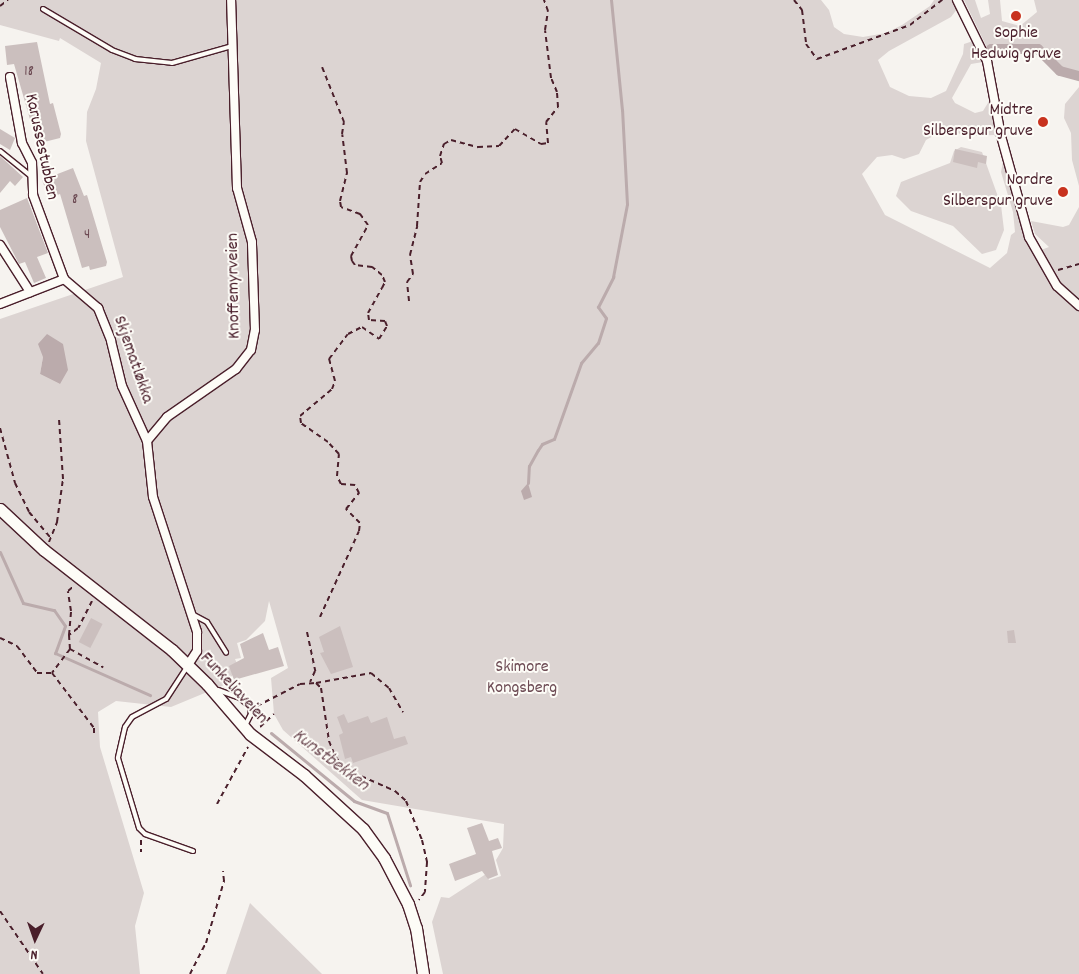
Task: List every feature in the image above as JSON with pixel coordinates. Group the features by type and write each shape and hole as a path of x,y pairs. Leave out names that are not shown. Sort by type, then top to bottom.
{"street":[{"name":"Knoffemyrveien","path":"147,441 167,416 236,369 251,350 254,330 252,242 236,188 234,46 231,0"},
{"path":"957,0 987,61 1001,136 1023,221 1048,273 1057,286 1079,306"},
{"name":"Karussestubben","path":"10,77 22,143 32,163 32,195 64,279"},
{"path":"0,245 30,292"},
{"path":"0,304 64,279"},
{"name":"Skjematløkka","path":"64,279 98,308 111,341 122,386 147,441"},
{"path":"147,441 153,497 192,614 198,646 188,665"},
{"name":"Funkeliaveien","path":"0,509 44,550 188,665 207,684 244,728 304,775 363,829 384,858 408,904 416,928 423,974"}],"lane":[{"path":"43,9 112,50 135,59 172,63 234,46"},
{"path":"0,151 23,167 33,179"},
{"path":"192,614 207,622 226,652"},
{"path":"188,665 166,699 132,717 124,727 118,758 139,828 145,834 192,851"},
{"path":"207,684 240,698 250,707 249,721 244,728"}],"path":[{"path":"0,6 8,0"},
{"path":"408,301 406,282 413,274 410,255 417,226 420,182 425,174 442,163 440,156 444,144 451,140 478,147 500,146 515,129 541,144 548,143 546,122 558,107 557,92 551,78 545,30 548,11 544,0"},
{"path":"794,0 802,10 806,44 817,59 910,25 942,0"},
{"path":"320,617 359,531 360,523 346,509 359,493 355,485 341,484 337,476 339,454 328,442 301,423 300,416 332,389 335,381 329,359 348,334 362,327 378,339 387,326 385,321 369,320 368,313 385,282 382,275 352,261 351,256 368,225 360,214 341,207 340,201 347,173 342,134 344,122 322,67"},
{"path":"1048,273 1079,264"},
{"path":"44,550 57,522 63,479 60,419"},
{"path":"0,428 15,483 29,512 51,538"},
{"path":"70,650 68,635 71,611 68,591 81,579"},
{"path":"68,635 78,628 91,602 100,593"},
{"path":"307,632 315,670 310,682"},
{"path":"0,638 17,646 37,673 52,673"},
{"path":"52,673 70,650"},
{"path":"70,650 103,667"},
{"path":"52,673 94,728 94,737"},
{"path":"250,707 261,705 310,682 316,683 371,673 388,688 403,712"},
{"path":"316,683 321,688 329,741 335,756 345,769 360,778 395,791 406,801 414,819 427,862 426,883 423,896 408,904"},
{"path":"217,804 254,737 274,714"},
{"path":"190,974 206,943 224,881 223,871"},
{"path":"0,911 44,974"}],"green space":[{"name":"Skimore Kongsberg","path":"0,0 821,0 829,10 834,27 844,34 863,37 886,33 902,25 930,6 934,0 964,0 951,17 889,51 878,60 890,87 909,96 931,98 946,91 963,54 964,44 973,41 983,62 971,64 952,98 955,103 975,113 983,111 991,98 998,139 994,135 970,136 944,130 926,140 919,154 904,159 892,155 877,157 862,174 885,215 990,268 1007,253 1011,235 1015,232 1013,212 1001,172 1003,162 1033,253 1049,247 1035,234 1031,221 1063,227 1069,225 1079,207 1079,974 443,974 432,922 441,897 449,898 486,874 489,880 501,876 496,860 503,848 504,824 362,800 283,730 274,714 271,678 288,668 269,601 265,621 246,640 237,643 241,658 235,659 239,668 224,685 171,707 116,701 98,712 100,747 144,893 135,926 140,974 0,974 0,319 123,277 86,141 87,112 96,89 101,63 60,38 59,41 0,25","holes":["43,357 60,384 40,374"]},
{"path":"964,0 975,0 981,18 990,14 988,0 1000,0 1002,21 1020,26 1037,12 1034,0 1079,0 1079,79 1058,72 1037,52 997,51 991,56"},
{"path":"1079,87 1079,186 1072,160 1071,133 1064,118 1065,104"},
{"path":"961,147 982,152 1001,205 1004,230 996,250 982,254 953,226 911,211 896,196 901,182 950,163 954,151"},
{"path":"250,903 322,974 226,974"}],"shaded area":[{"path":"47,334 63,344 68,370 60,384 40,374 43,357 38,344"},
{"path":"528,483 532,497 524,500 521,491"}],"building":[{"path":"37,42 50,104 53,103 61,134 60,138 44,142 43,139 36,140 14,64 7,65 5,46"},
{"path":"0,129 15,138 10,150 0,144"},
{"path":"955,149 987,156 986,164 978,162 977,168 953,162"},
{"path":"0,156 23,177 15,186 10,181 0,193"},
{"path":"73,168 84,196 87,195 107,262 106,266 90,270 89,266 82,268 60,194 49,198 42,180"},
{"path":"27,198 48,253 37,257 46,278 34,283 25,262 19,264 0,227 0,210"},
{"path":"91,618 103,624 90,648 79,642"},
{"path":"340,626 353,667 331,674 320,653 324,652 319,637"},
{"path":"1014,630 1016,643 1008,643 1007,631"},
{"path":"263,633 269,650 278,647 284,666 234,680 229,666 244,658 240,644"},
{"path":"344,714 348,723 368,716 371,723 387,717 394,739 405,736 408,744 353,763 351,757 345,759 339,735 343,733 337,717"},
{"path":"482,823 489,841 498,838 502,848 492,851 498,875 488,879 482,871 455,881 449,864 476,854 467,828"}],"waterway":[{"path":"528,483 529,466 542,444 554,439 581,363 598,343 606,318 598,307 613,277 627,204 622,110 611,0"},
{"path":"991,49 1038,49 1060,71 1079,76"},
{"name":"Kunstbekken","path":"0,552 23,603 54,610 65,626 55,653 150,695"},
{"name":"Kunstbekken","path":"271,733 354,801 387,813 410,885"}],"place":[{"name":"Sophie Hedwig gruve","path":"1016,16"},
{"name":"Midtre Silberspur gruve","path":"1043,122"},
{"name":"Nordre Silberspur gruve","path":"1063,192"}]}
